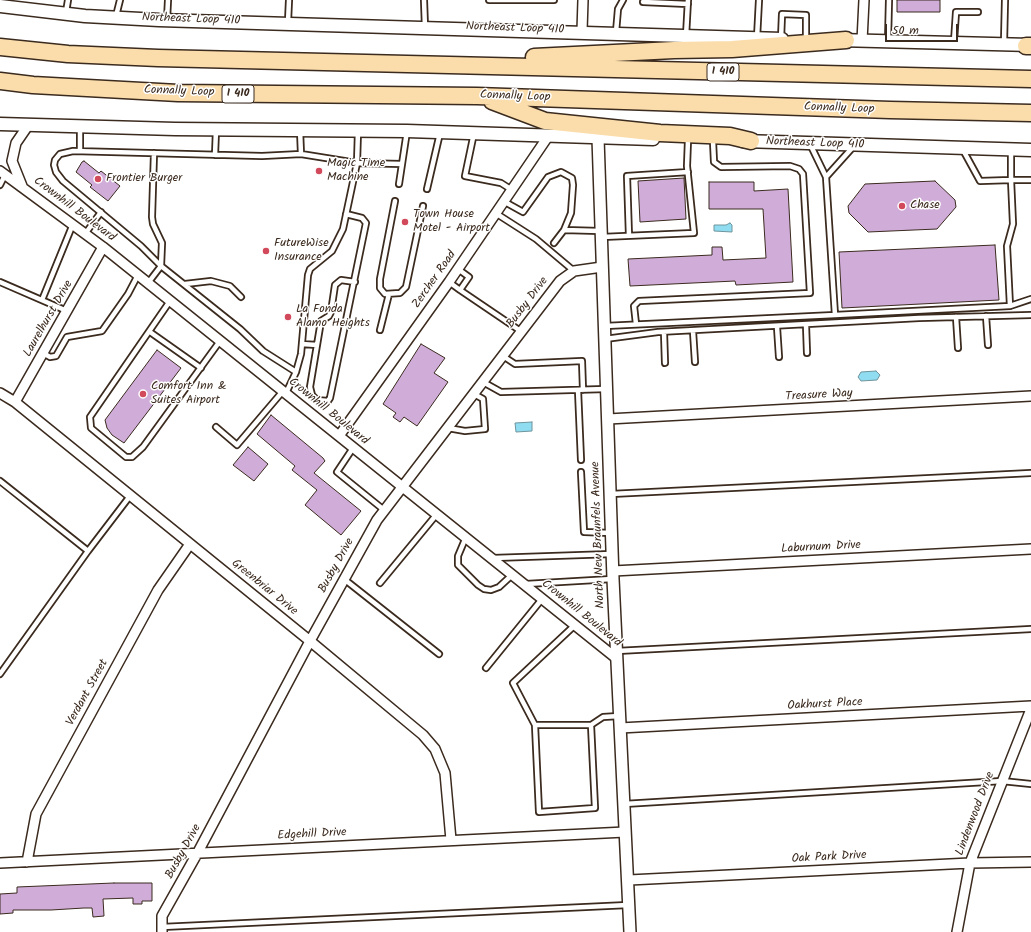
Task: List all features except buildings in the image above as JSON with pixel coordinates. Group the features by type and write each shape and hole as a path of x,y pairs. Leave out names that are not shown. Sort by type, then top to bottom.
{"highway":[{"path":"415,63 674,50 732,49 846,40"},
{"name":"I 410","path":"0,47 68,54 151,58 415,63 1031,79"},
{"name":"Connally Loop","path":"0,81 33,85 178,93 477,96 882,110 1031,113"},
{"path":"477,96 545,120 660,133 730,136 750,141"}],"main road":[{"name":"Northeast Loop 410","path":"0,6 116,18 616,32 781,39 806,42"},
{"path":"846,40 1029,46"},
{"name":"Northeast Loop 410","path":"0,124 27,127 406,131 598,138 750,141 854,146 1031,150"}],"street":[{"path":"582,31 583,0"},
{"path":"862,41 864,0"},
{"name":"Crownhill Boulevard","path":"22,186 12,161 16,143 27,127"},
{"name":"Zercher Road","path":"339,436 497,214 548,136"},
{"name":"North New Braunfels Avenue","path":"598,138 616,655 625,832 629,880 630,932"},
{"name":"Crownhill Boulevard","path":"2,173 22,186 103,247 542,599 616,655"},
{"name":"Laurelhurst Drive","path":"15,402 103,247"},
{"name":"Busby Drive","path":"162,930 162,916 198,852 310,641 384,510 560,281 574,271 602,267"},
{"name":"Greenbriar Drive","path":"0,393 15,402 411,724 435,749 445,773 451,840"},
{"name":"Treasure Way","path":"608,419 1031,396"},
{"name":"Verdant Street","path":"27,862 36,814 162,583 190,544"},
{"name":"Laburnum Drive","path":"613,575 1031,549"},
{"name":"Oakhurst Place","path":"620,728 1031,706"},
{"name":"Lindenwood Drive","path":"957,932 970,863 1031,709"},
{"name":"Edgehill Drive","path":"0,863 625,832"},
{"name":"Oak Park Drive","path":"629,880 970,863 1031,862"}],"lane":[{"path":"66,14 68,0"},
{"path":"116,18 120,0"},
{"path":"167,20 168,0"},
{"path":"288,23 289,0"},
{"path":"424,0 425,27"},
{"path":"488,0 554,0"},
{"path":"616,32 618,9 623,0"},
{"path":"757,38 760,0"},
{"path":"888,42 889,0"},
{"path":"1004,45 1005,0"},
{"path":"643,2 688,2 686,36"},
{"path":"954,44 956,12 978,12"},
{"path":"781,39 782,14 806,14 806,42"},
{"path":"80,127 80,151"},
{"path":"215,155 216,130"},
{"path":"300,130 301,154"},
{"path":"216,427 237,444 284,392 296,372 302,344 308,275 310,269 332,251 343,229 357,163 358,131"},
{"path":"399,184 406,131"},
{"path":"427,190 440,132"},
{"path":"474,133 466,176 501,183 513,190"},
{"path":"564,230 629,236 694,233 688,172 688,140"},
{"path":"636,324 634,306 639,301 810,293 803,174 799,170 790,166 722,167 714,162 713,141"},
{"path":"810,144 826,177 835,315"},
{"path":"826,177 854,146"},
{"path":"962,148 980,181 1031,180"},
{"path":"1010,306 1007,246 1013,224 1011,150"},
{"path":"296,372 263,351 240,329 185,284 160,266 141,246 63,181 56,172 54,166 55,160 60,154 80,151 262,156 301,154 357,163 402,164"},
{"path":"148,283 160,266 162,243 152,217 154,153"},
{"path":"505,202 523,212 548,177 561,172 572,178 573,185 570,213 564,230 554,243"},
{"path":"629,236 627,176 688,172"},
{"path":"0,185 2,173"},
{"path":"395,201 380,288 385,294 400,293 406,287 423,206"},
{"path":"85,234 101,212"},
{"path":"346,214 362,218 366,223 355,282 330,398 328,401 317,400 312,395 310,387 321,321 329,316 335,285 341,280 355,282"},
{"path":"497,214 536,239 574,271"},
{"path":"42,300 73,224"},
{"path":"458,269 469,277 460,290"},
{"path":"43,353 50,357 56,356 67,338 102,331 128,294 138,275"},
{"path":"185,284 211,281 230,286 241,297"},
{"path":"0,282 67,311"},
{"path":"449,282 522,332"},
{"path":"380,330 389,294"},
{"path":"605,326 1010,306 1031,299"},
{"path":"170,301 90,417 91,428 126,457 132,457 138,454 220,341"},
{"path":"605,339 664,332 956,317 1031,315"},
{"path":"986,316 988,345"},
{"path":"956,317 958,348"},
{"path":"806,325 807,353"},
{"path":"777,327 779,357"},
{"path":"693,331 695,362"},
{"path":"150,332 201,368"},
{"path":"664,332 665,363"},
{"path":"302,344 317,345"},
{"path":"503,356 515,364 582,361 580,390 581,460"},
{"path":"483,382 501,392 607,389"},
{"path":"447,428 465,431 485,429 483,399 474,394"},
{"path":"353,448 337,472 384,510"},
{"path":"581,472 584,532 612,533"},
{"path":"611,494 1031,473"},
{"path":"0,481 88,550"},
{"path":"0,675 88,550 130,496"},
{"path":"380,583 437,514"},
{"path":"466,537 458,556 458,565 478,585 484,589 491,590 499,586 513,575"},
{"path":"492,558 612,554"},
{"path":"524,584 613,575"},
{"path":"344,579 439,654"},
{"path":"486,668 542,599"},
{"path":"575,625 514,683 535,725 539,812 595,808 591,725"},
{"path":"616,655 1031,629"},
{"path":"535,725 591,725 603,717 620,716"},
{"path":"624,804 1002,781 1031,784"},
{"path":"162,930 629,905"}],"water":[{"path":"730,223 732,225 732,232 714,231 714,225 726,225"},
{"path":"876,371 880,375 877,380 861,381 858,377 861,372"},
{"path":"532,422 532,431 516,432 515,423"}],"place":[{"name":"Magic Time Machine","path":"319,171"},
{"name":"Frontier Burger","path":"98,179"},
{"name":"Chase","path":"902,206"},
{"name":"Town House Motel - Airport","path":"405,222"},
{"name":"FutureWise Insurance","path":"266,251"},
{"name":"La Fonda Alamo Heights","path":"288,317"},
{"name":"Comfort Inn & Suites Airport","path":"143,394"}]}
